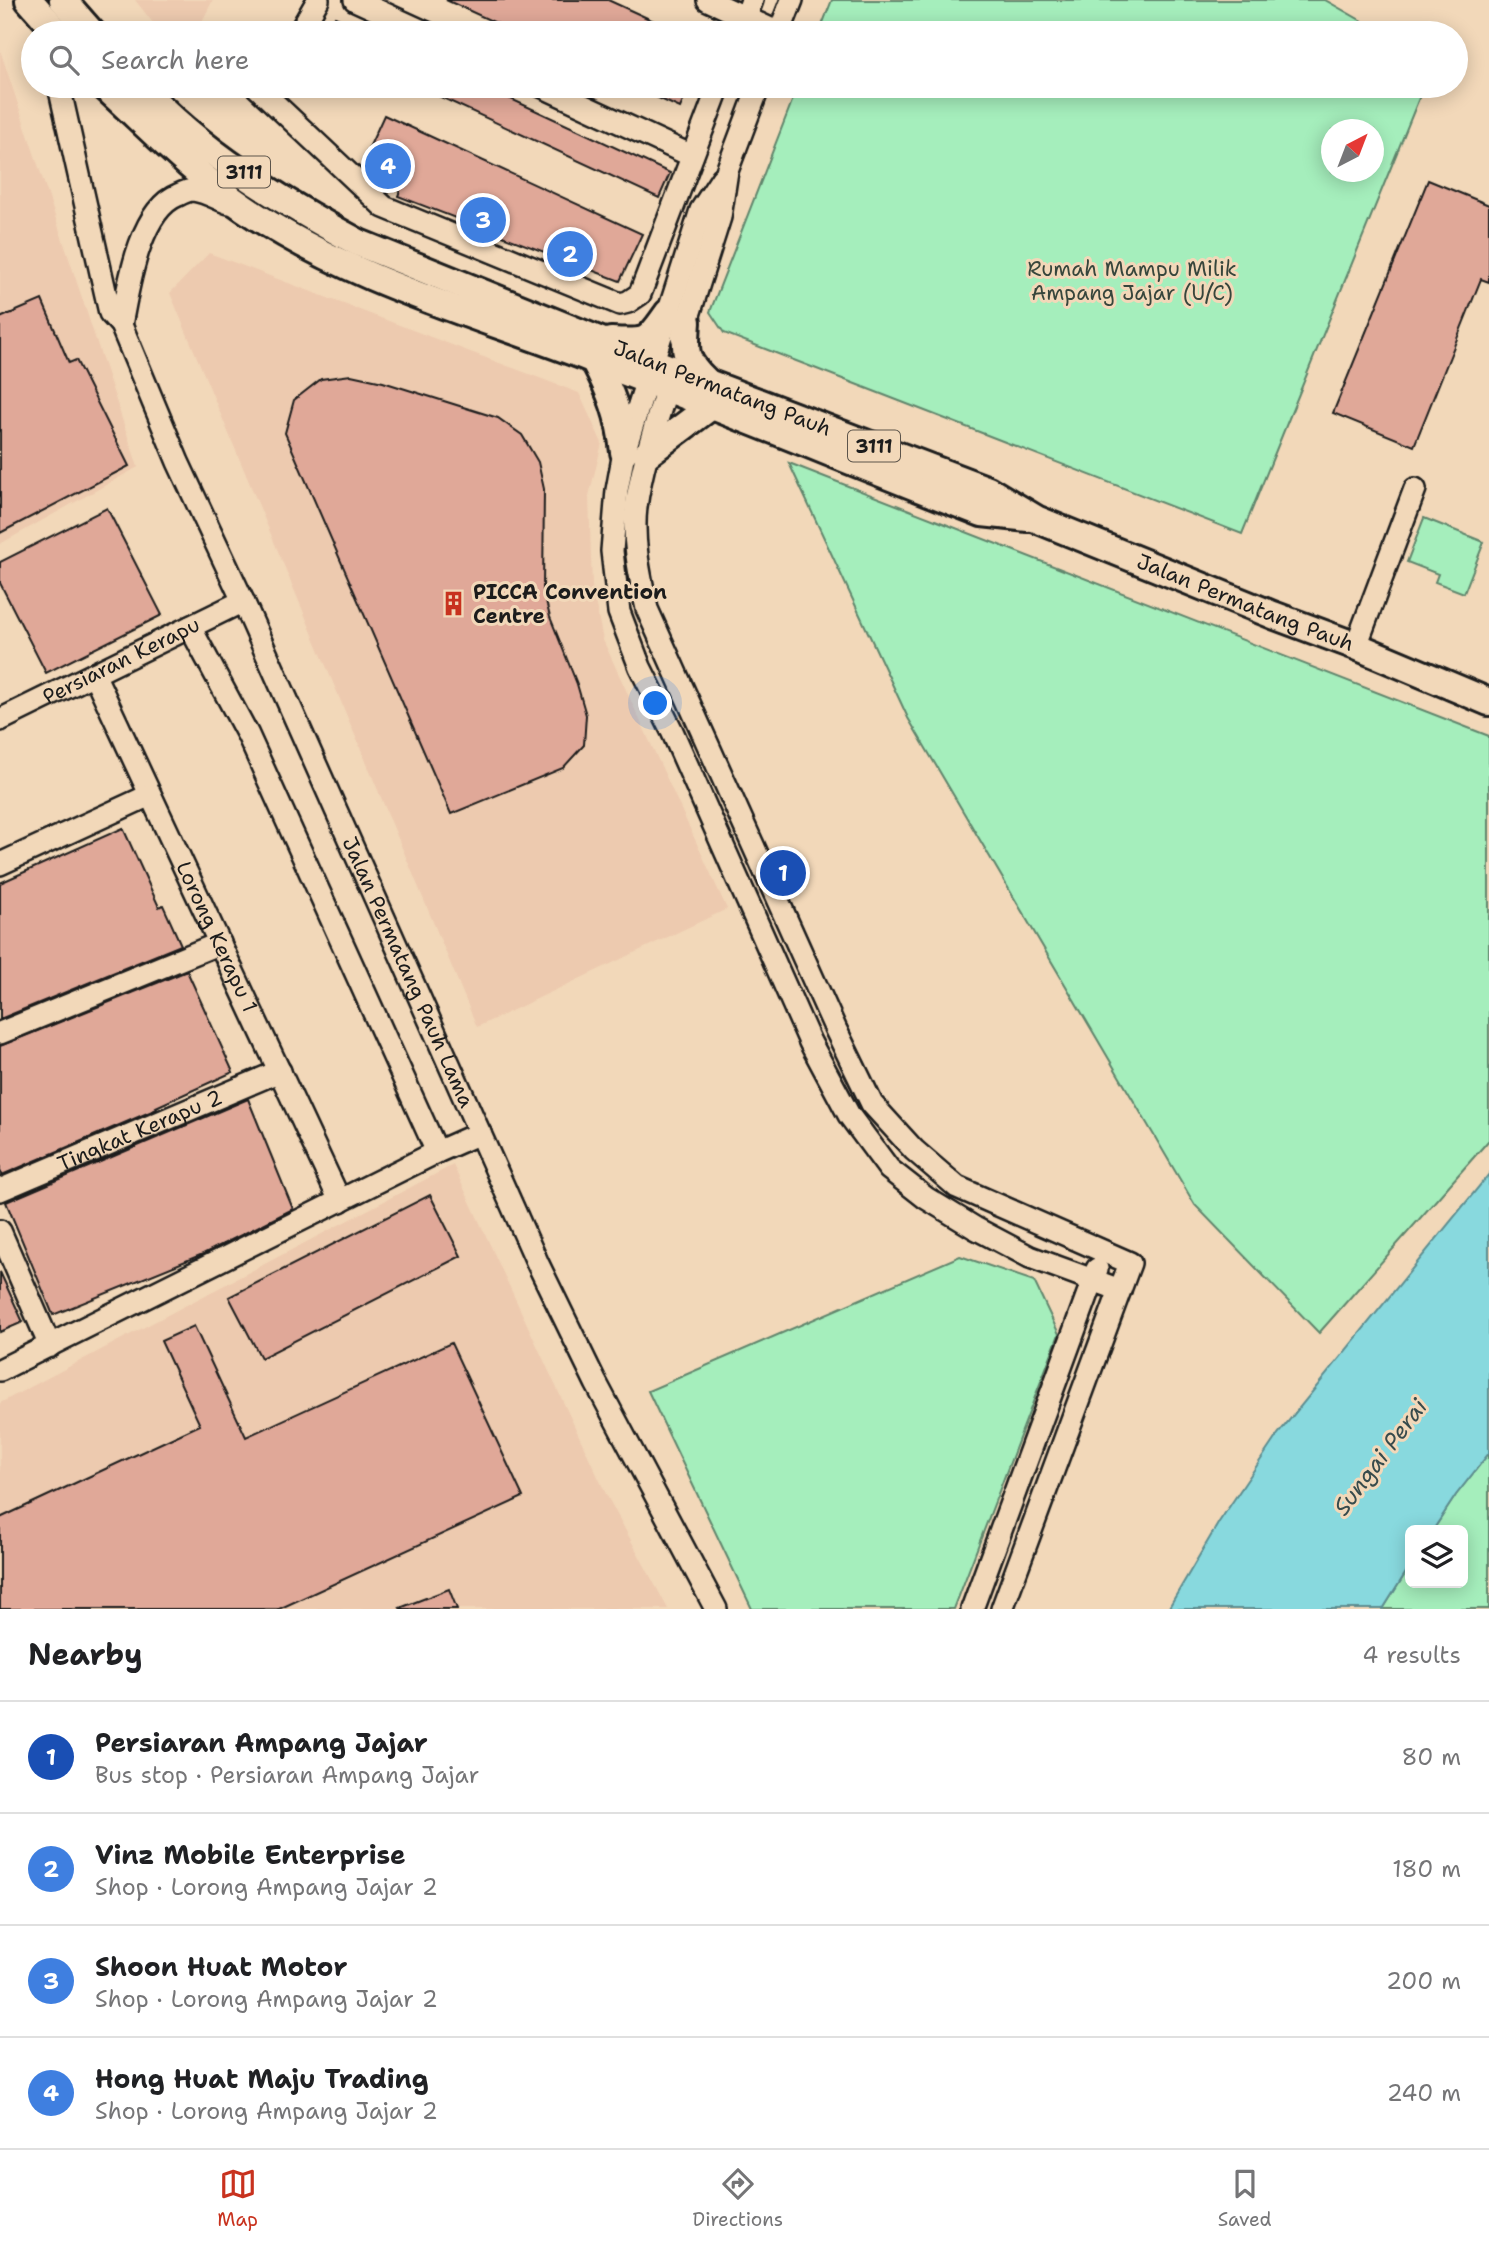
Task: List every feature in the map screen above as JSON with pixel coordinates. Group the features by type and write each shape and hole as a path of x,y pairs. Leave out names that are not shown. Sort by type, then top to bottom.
{"main road":[{"path":"64,0 82,21"},
{"path":"29,1 47,21"},
{"path":"117,98 177,153 243,207 308,247 368,275 596,350 640,342 678,317 684,353 709,394 636,453 621,421 596,350"},
{"name":"Jalan Permatang Pauh","path":"153,98 202,144 314,219 359,243 596,350 709,394 988,489 1036,519 1356,646 1489,702"}],"street":[{"path":"306,21 317,0"},
{"path":"355,0 401,21"},
{"path":"708,0 746,17"},
{"path":"784,21 792,0"},
{"path":"29,1 36,21"},
{"name":"Jalan Permatang Pauh Lama","path":"62,98 110,313 121,325 173,449 538,1264 596,1383 716,1609"},
{"path":"269,98 384,207 620,304 640,294 714,98"},
{"path":"567,98 692,156"},
{"path":"755,98 727,171 720,217 678,317 636,453 617,490 612,551 619,612 640,667 672,731 810,1042 849,1115 889,1169 926,1198 1030,1257 1120,1290"},
{"path":"121,325 132,269 142,236 155,215 173,197 192,190 243,207"},
{"path":"636,453 635,533 638,567 647,609 836,1030 872,1104 915,1150 957,1187 1130,1263 1002,1609"},
{"path":"1356,646 1415,489"},
{"name":"Persiaran Kerapu","path":"0,720 243,601"},
{"path":"190,627 248,735 437,1152"},
{"name":"Lorong Kerapu 1","path":"94,674 340,1201"},
{"path":"0,864 150,795"},
{"path":"0,1033 220,943"},
{"name":"Tingkat Kerapu 2","path":"0,1189 280,1071"},
{"path":"0,1370 480,1133"},
{"path":"0,1231 50,1346"},
{"path":"972,1609 1103,1252"}],"shaded area":[{"path":"135,0 213,0 202,21 152,21"},
{"path":"0,50 138,467 0,544"},
{"path":"209,253 579,393 602,443 589,496 592,586 603,640 727,909 477,1027 170,293"},
{"path":"453,1165 606,1494 668,1609 0,1609 0,1403"}],"green space":[{"path":"832,0 1325,0 1362,21 824,21"},
{"name":"Rumah Mampu Milik Ampang Jajar (U/C)","path":"793,98 1419,98 1242,534 724,333 710,312"},
{"path":"789,463 1489,736 1489,1140 1319,1333 1195,1205 908,718"},
{"path":"1424,518 1484,542 1464,593 1435,582 1438,574 1407,562"},
{"path":"960,1256 1034,1281 1059,1334 954,1609 752,1609 648,1391"},
{"path":"1489,1453 1489,1609 1383,1609 1405,1574 1405,1588 1468,1588 1468,1525 1436,1525"}],"water":[{"name":"Sungai Perai","path":"1489,1174 1489,1453 1436,1525 1405,1525 1405,1574 1383,1609 1168,1609 1219,1522 1278,1434"}],"building":[{"path":"446,0 608,0 654,21 492,21"},
{"path":"443,98 509,98 670,173 659,198"},
{"path":"658,98 685,98 680,108"},
{"path":"384,115 642,234 620,281 398,196 400,191 363,161"},
{"path":"1428,180 1489,205 1489,282 1481,279 1414,446 1333,413"},
{"path":"42,300 69,363 76,360 129,466 0,533 0,318"},
{"name":"PICCA Convention Centre","path":"351,375 383,382 498,418 522,435 538,462 544,489 543,590 550,617 577,684 586,715 584,745 563,768 451,814 285,433 294,400 321,379"},
{"path":"107,508 162,615 46,673 0,583 0,562"},
{"path":"123,828 159,907 163,905 181,945 0,1019 0,883"},
{"path":"187,971 233,1072 156,1107 157,1109 2,1175 0,1046"},
{"path":"248,1099 293,1209 203,1254 53,1315 6,1202"},
{"path":"430,1195 461,1256 261,1358 229,1297"},
{"path":"0,1272 23,1322 0,1332"},
{"path":"194,1326 246,1437 451,1343 523,1497 279,1609 0,1609 0,1518 200,1425 161,1341"},
{"path":"449,1589 457,1609 400,1608"}],"place":[{"name":"Hong Huat Maju Trading","path":"388,166"},
{"name":"Shoon Huat Motor","path":"483,220"},
{"name":"Vinz Mobile Enterprise","path":"570,254"},
{"name":"PICCA Convention Centre","path":"453,604"},
{"name":"Persiaran Ampang Jajar","path":"783,873"}]}
